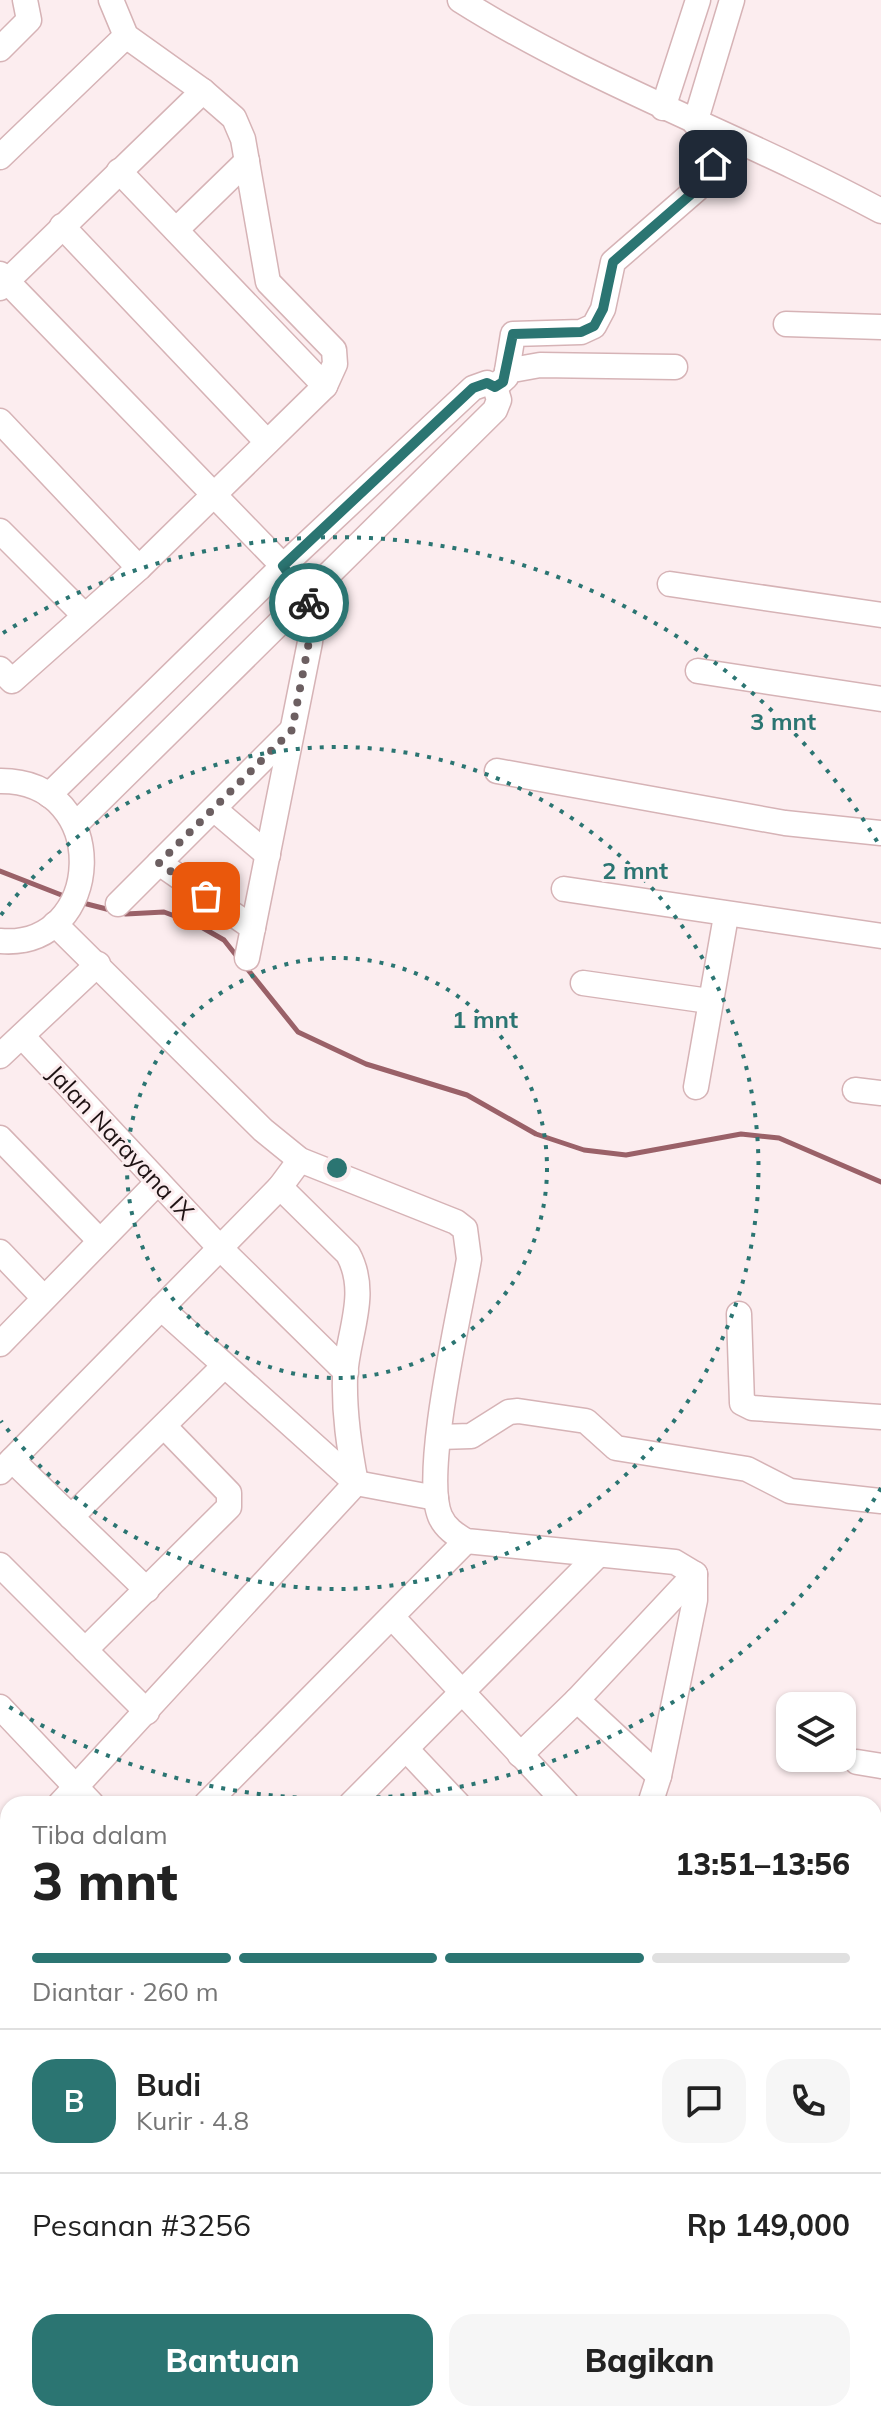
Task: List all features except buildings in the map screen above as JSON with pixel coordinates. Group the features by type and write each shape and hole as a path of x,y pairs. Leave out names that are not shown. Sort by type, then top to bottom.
{"street":[{"path":"0,49 29,20 25,0"},
{"path":"0,669 12,681 83,614 139,568 325,386 335,364 334,350 274,290 264,273 247,161 234,118 203,91 126,36 111,0"},
{"path":"460,0 514,33 663,108 881,211"},
{"path":"663,108 700,0 731,3 695,123"},
{"path":"0,157 126,36"},
{"path":"203,91 2,281 215,495 283,566 307,596 312,626 247,958"},
{"path":"75,825 495,410 513,334 581,332 594,326 603,309 613,262 697,189 730,139"},
{"path":"176,230 247,161"},
{"path":"119,171 325,386"},
{"path":"62,226 267,442"},
{"path":"786,324 881,327"},
{"path":"49,795 283,566 473,388 540,365 675,367"},
{"path":"0,421 139,568"},
{"path":"0,531 83,614"},
{"path":"670,584 881,615"},
{"path":"698,671 881,699"},
{"path":"118,904 292,730"},
{"path":"497,771 785,823 881,833"},
{"path":"0,781 27,785 49,795 75,825 83,851 82,878 72,903 55,924 34,936 0,941"},
{"path":"214,809 268,855"},
{"path":"159,863 253,928"},
{"path":"564,889 726,916 881,936"},
{"path":"696,1087 726,916"},
{"path":"55,924 263,1130 300,1160 456,1222 465,1229 469,1259 439,1437 436,1498 447,1526 466,1541 675,1562 695,1574"},
{"path":"0,1056 98,964"},
{"path":"583,983 709,1001"},
{"name":"Jalan Narayana IX","path":"22,1036 220,1248 346,1372"},
{"path":"855,1090 881,1093"},
{"path":"0,1138 100,1241"},
{"path":"147,1590 71,1517 6,1466 280,1187 300,1160"},
{"path":"0,1344 158,1182"},
{"path":"280,1187 348,1254 355,1267 358,1299 346,1372 344,1413 356,1483"},
{"path":"0,1252 44,1298"},
{"path":"161,1308 223,1367 356,1483 436,1498"},
{"path":"739,1314 742,1403 752,1408 881,1417"},
{"path":"71,1517 223,1367"},
{"path":"439,1437 471,1436 509,1412 559,1417 594,1425 616,1448 747,1469 790,1491 881,1501"},
{"path":"85,1650 226,1512 231,1503 229,1493 164,1426"},
{"path":"78,1796 147,1712 356,1483"},
{"path":"214,1796 466,1541"},
{"path":"359,1796 598,1555"},
{"path":"0,1565 147,1712"},
{"path":"520,1755 577,1700 695,1574"},
{"path":"653,1796 695,1600 695,1574"},
{"path":"392,1617 559,1796"},
{"path":"577,1700 659,1776"},
{"path":"0,1707 74,1796"},
{"path":"406,1749 450,1796"}],"waterway":[{"path":"0,871 64,896"},
{"path":"83,903 126,914 164,912 196,924 224,940 239,959"},
{"path":"245,966 298,1032 366,1064 467,1095 536,1134 584,1150 626,1155 741,1134 779,1138 881,1182"}],"way so far":[{"path":"206,896 159,863 292,730 310,642 312,626 309,603"}],"route":[{"path":"309,603 283,566 473,388 487,383 495,387 503,382 513,334 581,332 594,326 603,309 613,262 697,189 713,164"}]}
